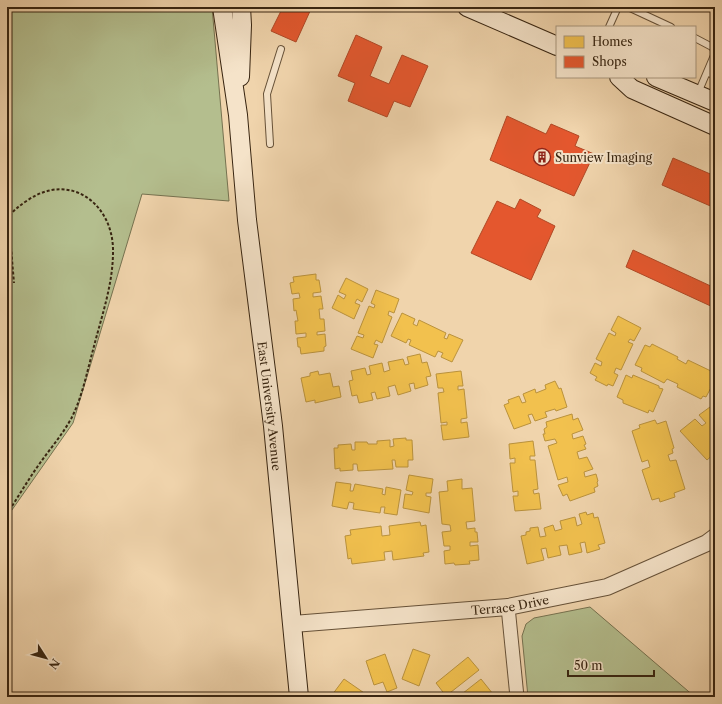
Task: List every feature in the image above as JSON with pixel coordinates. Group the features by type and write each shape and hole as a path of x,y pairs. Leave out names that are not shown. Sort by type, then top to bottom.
{"main road":[{"name":"East University Avenue","path":"222,7 238,115 247,220 273,426 300,697"},
{"name":"East University Avenue","path":"238,115 242,25 241,7"},
{"path":"467,7 556,46"},
{"path":"620,78 632,89 715,126"},
{"path":"658,78 715,102"},
{"path":"681,111 694,93"}],"street":[{"name":"Terrace Drive","path":"293,624 508,607 606,587 707,543 715,537"},
{"path":"508,607 517,697"}],"lane":[{"path":"609,26 618,7"},
{"path":"628,7 669,26"},
{"path":"694,93 707,72 713,48 696,39"},
{"path":"270,144 267,94 281,49"},
{"path":"707,72 715,76"}],"path":[{"path":"7,220 10,214 17,208 39,193 55,189 77,192 91,199 107,219 112,236 113,252 112,269 106,300 87,372 74,411 68,424 29,478 7,514"},
{"path":"7,243 11,248 14,283"}],"green space":[{"path":"7,7 212,7 229,201 142,194 73,423 7,517"},
{"path":"590,607 695,697 528,697 522,636 526,624 534,618"}],"building: Homes":[{"path":"316,274 316,280 319,280 321,292 313,293 313,297 321,296 323,309 319,309 320,319 324,319 325,331 317,332 317,335 325,334 326,346 324,347 324,351 301,354 300,347 298,347 297,338 306,337 306,333 296,334 295,321 298,321 296,310 294,311 293,299 300,298 299,293 292,294 290,283 294,282 293,277"},
{"path":"346,278 368,289 362,302 357,299 355,303 360,305 354,319 332,308 338,295 344,299 346,295 339,292"},
{"path":"376,290 399,299 394,313 389,311 388,315 392,317 382,343 376,340 374,344 378,345 373,358 351,349 357,336 363,338 364,335 358,333 369,306 374,308 375,305 371,303"},
{"path":"402,313 415,319 413,324 417,326 419,320 446,333 444,338 447,339 449,334 463,340 452,362 441,357 443,353 438,351 435,357 409,345 411,340 408,339 406,343 391,336"},
{"path":"618,316 641,328 634,341 630,339 628,342 633,344 621,370 616,368 614,373 618,375 613,386 608,384 607,386 595,380 597,377 590,373 595,363 601,366 602,362 596,359 609,333 615,336 616,333 611,330"},
{"path":"652,344 678,357 677,359 686,364 688,360 713,372 712,373 715,375 715,380 706,397 703,396 701,399 677,387 678,384 667,379 664,383 641,371 642,368 635,365 645,345 650,347"},
{"path":"420,354 422,363 427,362 431,376 426,377 428,385 415,389 414,383 409,384 411,391 398,395 395,385 388,387 390,396 377,399 375,392 371,393 373,400 359,403 357,395 352,396 349,381 353,380 351,371 365,368 367,375 371,374 369,366 382,363 384,372 390,370 388,362 403,359 405,365 409,364 407,357"},
{"path":"318,371 319,375 330,373 333,387 339,386 341,397 315,403 315,400 306,402 301,378 310,376 310,373"},
{"path":"461,371 463,386 458,386 458,390 464,389 467,418 461,419 461,423 467,422 469,437 443,440 441,425 447,425 447,422 441,423 438,393 444,392 443,388 438,388 436,374"},
{"path":"626,375 632,378 633,375 663,389 653,412 649,410 648,413 623,403 623,400 617,397"},
{"path":"555,381 559,389 561,388 567,407 556,411 555,409 545,412 547,417 535,421 532,414 528,415 531,423 514,429 504,405 509,403 508,400 519,396 522,403 526,402 523,394 535,389 536,393 546,389 545,385"},
{"path":"710,407 715,412 715,453 707,460 680,431 695,419 702,426 706,423 699,415"},
{"path":"572,414 573,420 578,418 583,430 572,434 573,439 583,436 586,444 584,445 586,449 577,452 579,459 587,457 593,469 584,472 585,477 596,474 598,486 594,488 595,492 570,501 567,494 563,496 558,485 568,482 567,477 558,480 548,446 557,443 555,439 545,441 543,434 545,434 544,429 547,427 546,422"},
{"path":"655,420 657,424 666,421 674,448 672,449 673,453 668,455 670,461 676,460 685,489 674,493 675,497 660,502 659,498 652,500 642,470 650,467 648,460 642,462 632,431 640,428 639,425"},
{"path":"406,438 406,440 412,440 413,460 408,460 408,467 396,467 395,460 392,460 393,469 358,471 357,464 353,464 353,470 340,471 340,468 335,469 334,448 338,448 338,445 351,444 352,450 355,450 355,442 377,444 377,441 390,440 390,447 394,446 393,439"},
{"path":"533,441 535,456 530,456 530,460 535,460 538,489 533,490 534,494 539,493 541,509 515,511 513,496 518,496 518,491 513,492 510,463 515,463 515,458 510,459 509,444"},
{"path":"409,475 433,479 431,493 426,493 426,496 431,497 429,513 403,508 405,494 412,495 413,492 406,490"},
{"path":"462,479 462,489 472,488 475,521 466,522 467,529 475,528 475,532 477,532 478,542 470,542 470,546 478,545 479,560 469,561 470,564 445,564 444,551 450,550 450,546 444,546 442,532 451,531 450,525 442,524 439,492 448,491 447,481"},
{"path":"336,482 351,484 350,491 353,491 355,484 383,489 382,494 385,495 386,487 401,490 397,515 384,513 385,507 381,507 380,513 353,509 354,503 349,502 347,509 332,506"},
{"path":"586,512 587,515 593,513 594,518 598,517 605,543 598,545 600,549 587,553 585,542 580,543 582,552 569,555 567,545 559,546 561,555 548,558 546,548 541,549 544,560 527,564 521,536 526,535 526,532 530,531 530,528 538,527 540,537 546,536 544,528 553,525 555,531 562,529 560,521 575,517 577,526 582,524 579,514"},
{"path":"420,522 421,526 426,525 429,552 423,553 424,556 393,560 392,551 384,552 385,560 352,564 351,558 348,559 345,536 351,535 350,530 381,526 382,536 390,535 389,526"},
{"path":"413,649 430,655 419,686 402,679"},
{"path":"385,654 397,688 387,692 383,682 374,685 366,661"},
{"path":"468,657 479,670 446,696 436,683"},
{"path":"344,679 370,697 336,697 332,695"},
{"path":"481,679 493,694 490,697 458,697"}],"building: Shops":[{"path":"283,7 308,7 311,9 296,42 271,31"},
{"path":"356,35 382,47 370,76 389,84 402,55 428,66 410,107 394,101 387,117 348,101 355,83 338,76"},
{"name":"Sunview Imaging","path":"507,116 546,134 551,124 579,136 575,146 594,154 574,196 490,160"},
{"path":"673,158 715,176 715,208 662,185"},
{"path":"520,199 541,210 537,217 555,226 531,280 471,253 497,201 515,209"},
{"path":"633,250 715,288 715,308 626,267"}],"place":[{"name":"Sunview Imaging","path":"542,157"}]}
